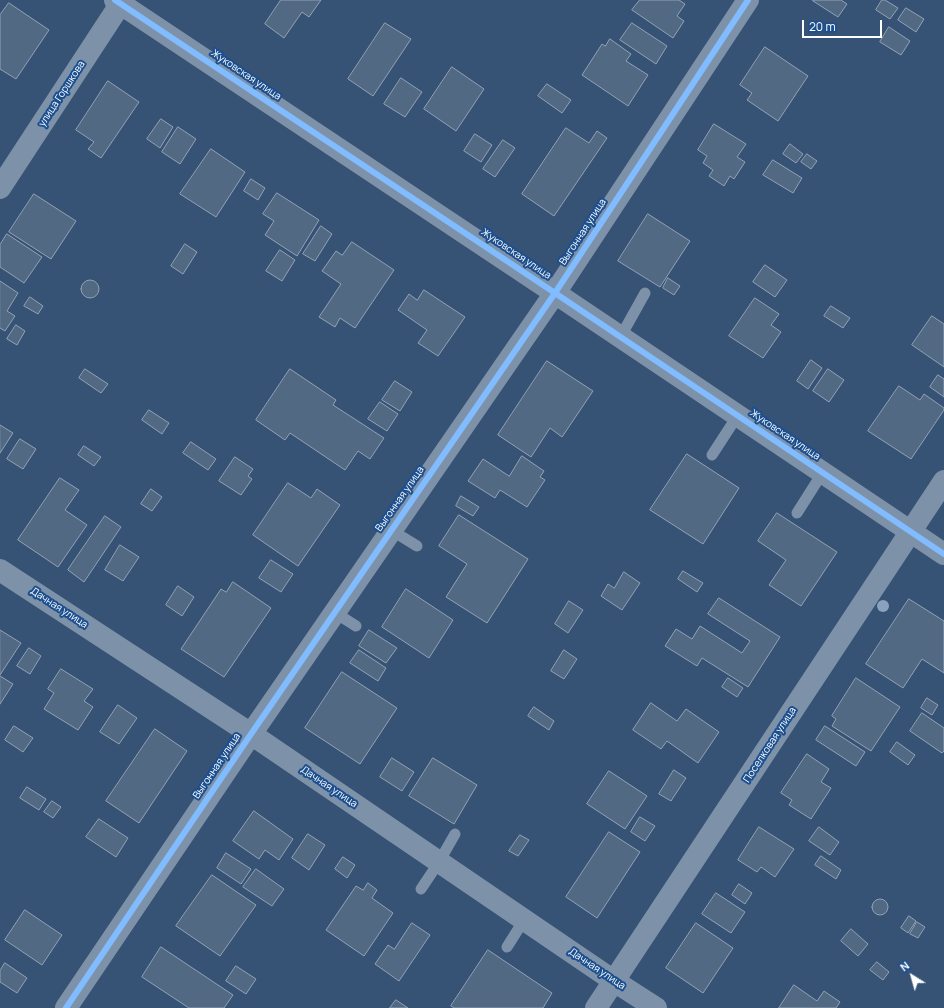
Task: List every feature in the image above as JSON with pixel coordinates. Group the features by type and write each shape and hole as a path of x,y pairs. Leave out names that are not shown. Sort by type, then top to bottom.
{"street":[{"name":"Выгонная улица","path":"66,1008 334,612 556,293 748,0"},
{"name":"Жуковская улица","path":"120,1 944,554"},
{"name":"улица Горшкова","path":"0,188 120,1"},
{"name":"Поселковая улица","path":"596,1008 944,481"},
{"name":"Дачная улица","path":"0,570 251,734 656,1008"}],"lane":[{"path":"620,336 645,293"},
{"path":"712,455 738,415"},
{"path":"797,513 823,472"},
{"path":"391,530 417,546"},
{"path":"334,612 356,626"},
{"path":"421,889 455,834"},
{"path":"506,947 524,920"}],"building":[{"path":"281,0 321,0 309,17 302,12 284,38 265,24"},
{"path":"640,0 679,0 685,4 677,16 684,21 673,38 632,10"},
{"path":"813,0 841,0 847,4 838,17"},
{"path":"882,0 885,0 898,8 890,19 876,10"},
{"path":"9,3 49,30 16,79 0,69 0,15"},
{"path":"906,8 924,19 916,32 898,20"},
{"path":"385,23 411,39 373,96 348,79"},
{"path":"632,23 667,46 656,64 620,40"},
{"path":"889,27 910,41 901,55 880,42"},
{"path":"610,39 631,54 626,61 648,75 628,106 582,75 602,44 605,46"},
{"path":"765,47 808,76 778,121 747,100 752,93 740,85"},
{"path":"452,67 484,89 456,131 424,109"},
{"path":"401,78 422,92 405,117 384,104"},
{"path":"108,81 139,102 101,158 88,149 94,142 76,130"},
{"path":"547,84 571,100 562,113 538,96"},
{"path":"161,119 173,127 160,148 147,139"},
{"path":"714,124 746,144 737,157 745,162 734,179 730,176 724,186 709,176 713,170 703,163 707,156 698,150"},
{"path":"178,127 196,139 180,164 162,152"},
{"path":"566,128 589,143 597,131 607,138 554,216 522,194"},
{"path":"475,134 492,145 481,162 464,151"},
{"path":"503,140 515,148 495,177 483,169"},
{"path":"790,144 803,154 796,163 783,154"},
{"path":"211,149 245,172 216,217 180,194"},
{"path":"807,154 817,161 811,169 801,162"},
{"path":"773,160 802,178 793,193 763,175"},
{"path":"251,179 265,188 258,200 244,191"},
{"path":"277,193 319,220 297,256 265,235 274,221 263,214"},
{"path":"34,194 76,221 51,259 9,232"},
{"path":"648,214 690,241 660,287 618,261"},
{"path":"321,226 332,234 315,261 303,254"},
{"path":"7,234 42,257 24,283 0,267 0,245"},
{"path":"352,242 394,270 355,328 340,318 335,327 319,317 341,284 322,271 336,251 342,255"},
{"path":"185,244 197,252 183,274 171,266"},
{"path":"280,250 295,260 282,281 266,271"},
{"path":"765,265 787,280 775,297 753,282"},
{"path":"668,278 680,286 674,295 663,288"},
{"path":"90,280 96,283 99,289 96,295 90,298 84,295 81,289 84,283"},
{"path":"0,281 18,293 7,311 15,316 5,331 0,328"},
{"path":"424,290 465,317 438,356 418,343 427,330 398,310 409,294 417,300"},
{"path":"30,297 43,306 38,314 24,306"},
{"path":"755,298 779,314 771,325 781,332 763,358 729,336"},
{"path":"831,306 850,318 843,328 824,316"},
{"path":"932,316 944,324 944,367 912,345"},
{"path":"16,325 25,331 17,345 7,339"},
{"path":"811,360 822,368 808,389 797,381"},
{"path":"547,361 593,391 562,437 550,428 531,457 498,435"},
{"path":"85,369 108,384 101,393 79,378"},
{"path":"290,369 336,400 333,405 384,438 370,459 358,451 345,470 290,433 285,440 256,420"},
{"path":"828,369 844,380 829,402 813,391"},
{"path":"938,375 944,379 944,397 930,387"},
{"path":"395,381 412,392 400,411 382,400"},
{"path":"899,386 920,400 924,394 944,408 911,459 868,431"},
{"path":"380,402 398,414 387,431 368,419"},
{"path":"149,410 169,423 162,434 142,420"},
{"path":"0,425 13,433 0,453"},
{"path":"20,439 36,449 23,469 7,459"},
{"path":"191,442 216,459 208,470 183,453"},
{"path":"84,446 101,457 94,466 78,455"},
{"path":"687,454 739,488 703,544 650,510"},
{"path":"522,456 544,471 540,477 545,480 527,507 500,490 495,498 468,481 483,459 509,476"},
{"path":"235,457 253,469 248,476 252,479 241,495 219,481"},
{"path":"60,478 79,490 65,510 87,525 58,567 18,540"},
{"path":"288,483 311,498 317,489 340,505 298,566 253,535"},
{"path":"151,489 162,497 152,511 141,504"},
{"path":"461,496 479,507 473,516 456,506"},
{"path":"777,513 837,552 801,606 769,585 786,560 758,541"},
{"path":"459,515 528,559 487,623 446,597 467,564 439,546"},
{"path":"105,516 121,527 84,582 68,570"},
{"path":"120,545 139,557 123,581 105,570"},
{"path":"271,560 293,574 281,592 259,578"},
{"path":"683,571 703,583 697,592 678,579"},
{"path":"624,572 640,583 622,610 601,596 608,584 614,588"},
{"path":"233,582 271,608 224,677 181,649 221,589 226,592"},
{"path":"178,586 194,597 182,616 166,605"},
{"path":"406,589 453,620 429,658 382,627"},
{"path":"719,598 780,637 748,687 702,658 697,666 665,646 676,629 692,639 700,626 742,653 750,641 708,614"},
{"path":"909,599 944,621 944,673 922,659 903,688 866,664"},
{"path":"569,601 583,610 568,633 555,624"},
{"path":"0,630 21,643 0,675"},
{"path":"369,630 397,648 386,663 359,646"},
{"path":"29,648 41,656 30,674 17,666"},
{"path":"359,650 386,668 378,681 350,663"},
{"path":"564,650 577,659 564,679 551,671"},
{"path":"61,669 93,689 84,701 93,707 78,730 44,709 54,693 48,689"},
{"path":"342,672 397,708 360,764 305,728"},
{"path":"0,676 13,684 0,704"},
{"path":"728,678 743,688 737,697 722,687"},
{"path":"856,678 900,707 871,751 832,726 836,719 832,716"},
{"path":"927,698 938,705 932,715 921,708"},
{"path":"651,703 677,721 686,709 719,732 698,763 667,741 661,749 633,730"},
{"path":"118,705 137,718 119,744 100,732"},
{"path":"534,707 554,721 549,730 528,716"},
{"path":"922,713 944,728 944,751 942,753 910,731"},
{"path":"14,726 33,738 23,752 5,740"},
{"path":"825,726 865,752 856,766 816,740"},
{"path":"155,729 187,751 139,823 106,801"},
{"path":"897,742 915,755 908,765 890,752"},
{"path":"807,754 829,769 821,782 831,788 811,819 789,805 792,800 781,793"},
{"path":"392,758 414,772 402,791 380,777"},
{"path":"433,758 477,785 454,824 409,796"},
{"path":"674,770 686,778 671,801 659,794"},
{"path":"609,771 647,796 625,829 587,804"},
{"path":"27,787 46,799 39,810 20,798"},
{"path":"52,801 61,807 53,818 44,812"},
{"path":"254,811 293,839 279,860 265,850 259,859 233,841"},
{"path":"640,817 655,826 645,841 631,832"},
{"path":"99,819 128,838 116,857 86,837"},
{"path":"759,827 794,849 775,877 761,867 757,872 738,860"},
{"path":"819,827 839,842 830,855 809,841"},
{"path":"609,832 640,852 597,918 566,897"},
{"path":"308,834 325,845 309,870 292,858"},
{"path":"520,835 529,840 518,856 509,851"},
{"path":"226,853 251,869 241,884 217,868"},
{"path":"821,856 841,870 836,879 815,865"},
{"path":"343,857 355,865 347,878 335,869"},
{"path":"256,869 284,889 272,906 243,887"},
{"path":"212,875 256,905 220,956 176,926"},
{"path":"368,883 377,890 372,898 393,913 364,956 326,930 356,886 363,890"},
{"path":"739,884 752,893 745,904 732,895"},
{"path":"716,893 745,912 731,933 702,914"},
{"path":"880,899 886,901 888,907 886,913 880,915 874,913 872,907 874,901"},
{"path":"25,910 62,935 42,965 5,940"},
{"path":"909,916 916,921 908,933 901,928"},
{"path":"917,922 925,927 918,938 910,934"},
{"path":"412,923 430,935 399,981 375,964 388,945 394,949"},
{"path":"696,923 733,948 703,993 666,968"},
{"path":"851,929 868,944 858,956 841,941"},
{"path":"161,947 233,995 224,1008 189,1008 142,977"},
{"path":"488,950 552,993 543,1008 454,1008 451,1006"},
{"path":"877,962 889,972 883,980 870,970"},
{"path":"5,963 27,978 17,993 0,982 0,971"},
{"path":"236,966 256,979 246,994 226,981"},
{"path":"794,985 817,1001 824,991 840,1002 836,1008 779,1008"},
{"path":"396,1000 408,1008 390,1008"}],"cycle path":[{"path":"115,0 944,554"},
{"path":"66,1008 251,734 555,293 748,0"}]}
